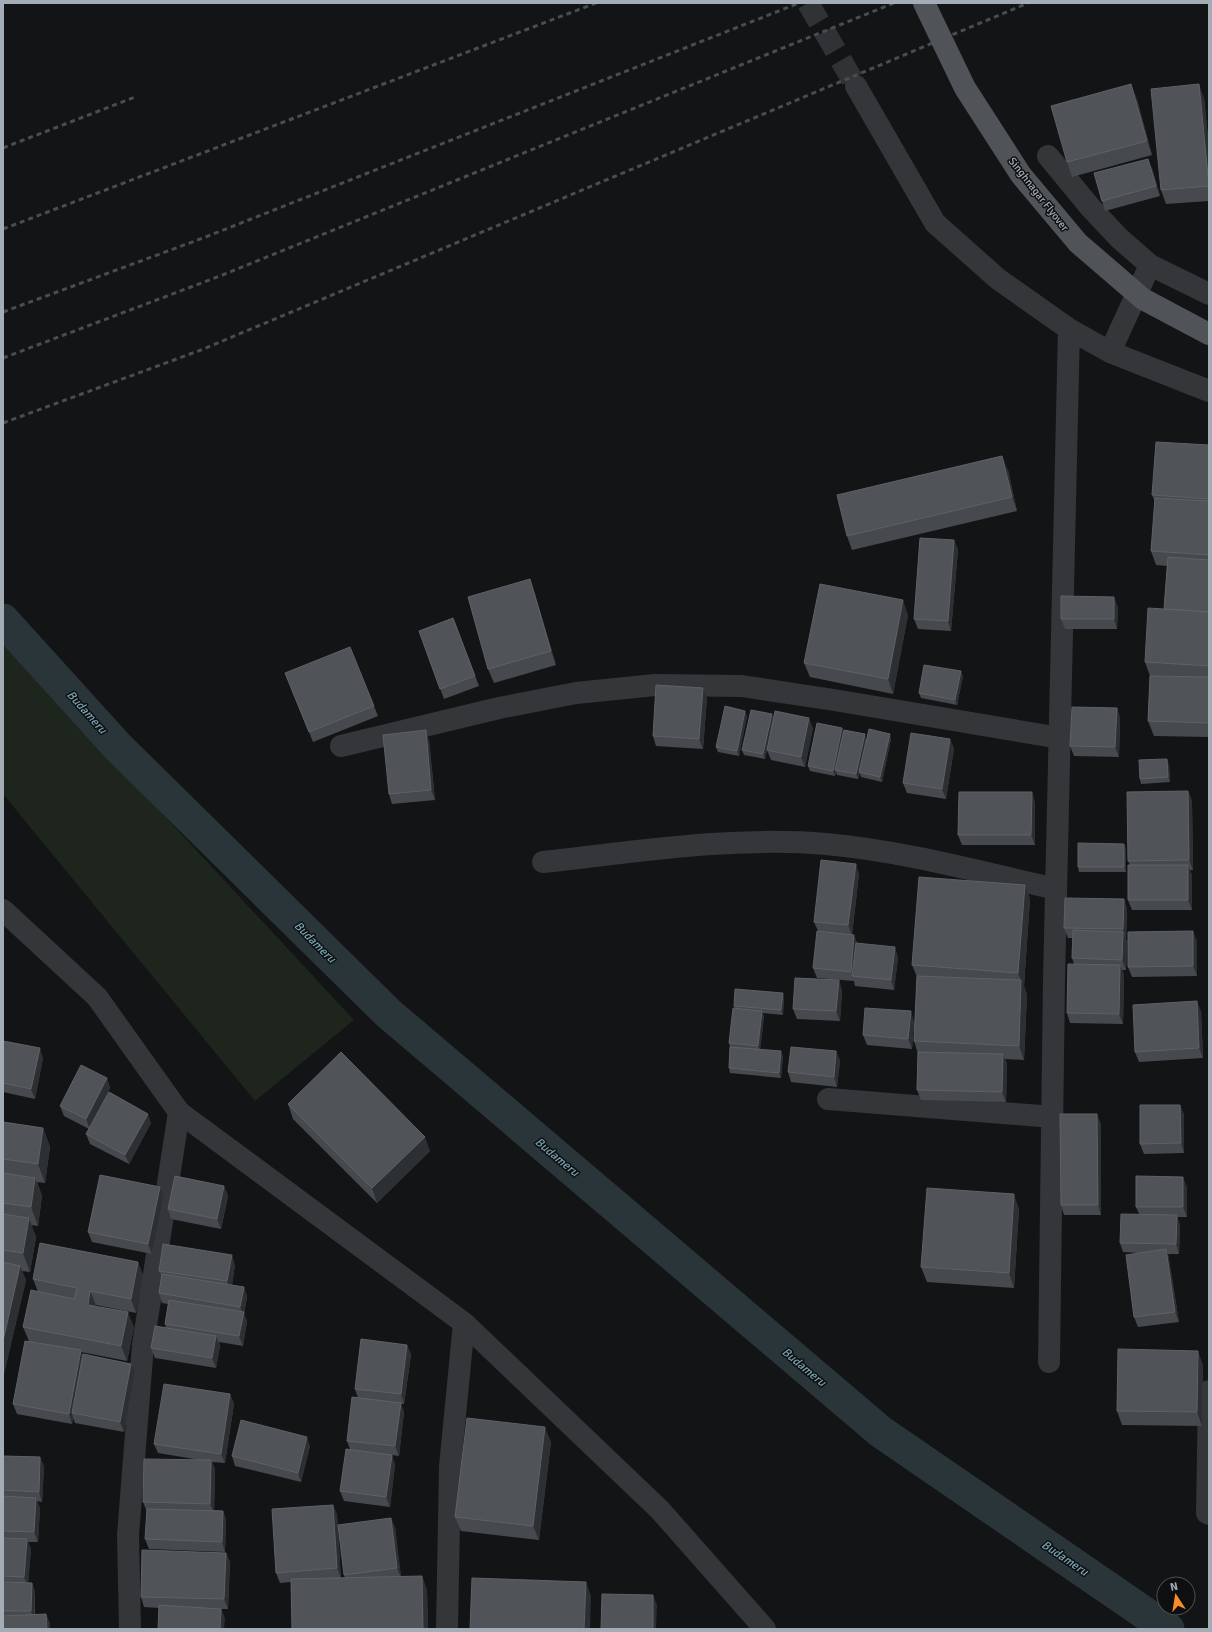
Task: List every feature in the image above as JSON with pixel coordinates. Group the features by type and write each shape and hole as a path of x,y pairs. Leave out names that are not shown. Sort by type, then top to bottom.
{"main road":[{"name":"Singhnagar Flyover","path":"924,3 965,88 1021,175 1078,243 1143,299 1209,334"}],"street":[{"path":"856,86 934,223 998,279 1069,329 1110,352 1209,391"},
{"path":"1048,156 1119,238 1150,265 1209,294"},
{"path":"1110,352 1150,265"},
{"path":"1049,1362 1056,889 1069,329"},
{"path":"341,746 499,708 576,693 655,685 742,686 1060,738"},
{"path":"543,862 721,843 765,842 825,844 903,854 1056,889"},
{"path":"3,910 97,997 179,1112 464,1323 660,1510 765,1629"},
{"path":"828,1099 1053,1117"},
{"path":"130,1629 128,1535 143,1345 179,1112"},
{"path":"448,1629 450,1466 464,1323"},
{"path":"1209,1391 1207,1513 1209,1514"}],"shaded area":[{"path":"3,642 354,1020 255,1101 3,794"}],"building":[{"path":"1131,84 1147,141 1067,162 1051,106"},
{"path":"1199,84 1209,186 1161,190 1151,89"},
{"path":"1148,159 1156,186 1102,201 1094,173"},
{"path":"1156,442 1209,445 1209,499 1152,495"},
{"path":"1002,456 1012,497 847,536 837,495"},
{"path":"1155,498 1209,501 1209,555 1151,551"},
{"path":"920,538 954,540 948,621 914,619"},
{"path":"1168,557 1209,560 1209,612 1164,609"},
{"path":"530,579 551,651 488,669 468,597"},
{"path":"820,584 903,600 888,679 804,663"},
{"path":"1061,596 1114,597 1114,619 1061,619"},
{"path":"1148,608 1209,612 1209,666 1145,662"},
{"path":"453,618 475,676 440,689 419,631"},
{"path":"350,647 374,706 309,732 285,673"},
{"path":"924,665 961,671 955,700 919,693"},
{"path":"1150,676 1209,677 1209,723 1148,721"},
{"path":"656,685 703,688 699,739 653,736"},
{"path":"725,706 745,711 737,751 716,747"},
{"path":"1072,707 1117,708 1115,747 1070,746"},
{"path":"751,710 772,714 763,754 742,750"},
{"path":"775,711 809,718 801,757 767,750"},
{"path":"817,723 842,728 833,771 808,766"},
{"path":"869,729 890,734 880,777 859,772"},
{"path":"426,730 431,790 389,794 383,735"},
{"path":"844,730 865,734 856,774 835,770"},
{"path":"911,733 950,739 942,789 903,783"},
{"path":"1167,759 1168,777 1140,779 1139,760"},
{"path":"1188,791 1189,860 1128,861 1127,792"},
{"path":"959,792 1032,792 1031,835 958,835"},
{"path":"1078,843 1124,844 1124,867 1078,867"},
{"path":"821,860 856,864 848,925 814,922"},
{"path":"1128,865 1188,865 1188,900 1128,900"},
{"path":"919,877 1025,885 1018,973 912,965"},
{"path":"1065,898 1124,899 1123,929 1064,928"},
{"path":"1073,930 1123,932 1122,960 1072,958"},
{"path":"817,931 854,935 851,972 813,968"},
{"path":"1193,931 1193,966 1128,967 1128,932"},
{"path":"856,943 895,947 891,980 852,976"},
{"path":"1068,964 1120,965 1119,1014 1067,1013"},
{"path":"917,976 1021,980 1019,1046 914,1041"},
{"path":"795,978 839,980 836,1011 793,1009"},
{"path":"735,989 783,993 781,1010 734,1006"},
{"path":"1197,1001 1199,1048 1135,1052 1133,1005"},
{"path":"733,1008 762,1011 758,1046 729,1043"},
{"path":"865,1008 911,1011 908,1039 863,1035"},
{"path":"3,1041 40,1048 31,1089 3,1083"},
{"path":"730,1047 781,1051 779,1073 729,1068"},
{"path":"791,1047 836,1051 834,1077 788,1072"},
{"path":"341,1052 425,1137 372,1188 288,1104"},
{"path":"918,1052 1003,1054 1002,1092 917,1090"},
{"path":"81,1065 107,1078 86,1119 60,1106"},
{"path":"109,1092 148,1114 125,1155 86,1134"},
{"path":"1140,1105 1180,1105 1181,1143 1140,1144"},
{"path":"1060,1114 1097,1114 1098,1205 1061,1205"},
{"path":"3,1122 43,1128 38,1164 3,1159"},
{"path":"3,1173 35,1178 31,1207 3,1203"},
{"path":"100,1175 160,1187 148,1244 88,1232"},
{"path":"175,1176 224,1186 217,1219 168,1209"},
{"path":"1136,1176 1183,1177 1183,1207 1136,1207"},
{"path":"927,1188 1014,1194 1009,1273 921,1267"},
{"path":"3,1214 29,1218 23,1253 3,1250"},
{"path":"1121,1214 1177,1215 1176,1244 1120,1243"},
{"path":"40,1243 138,1262 131,1299 90,1291 88,1305 128,1312 121,1346 23,1327 31,1290 74,1299 77,1288 33,1279"},
{"path":"163,1244 232,1255 227,1281 159,1271"},
{"path":"1166,1249 1175,1312 1134,1317 1126,1255"},
{"path":"3,1262 20,1266 3,1341"},
{"path":"162,1274 244,1287 240,1307 159,1293"},
{"path":"169,1300 244,1312 239,1336 165,1324"},
{"path":"155,1326 216,1336 212,1358 151,1348"},
{"path":"361,1339 407,1345 401,1394 355,1389"},
{"path":"25,1341 81,1350 69,1414 13,1404"},
{"path":"1118,1349 1198,1351 1197,1412 1117,1411"},
{"path":"83,1354 131,1364 120,1422 72,1413"},
{"path":"164,1384 230,1394 221,1454 154,1444"},
{"path":"352,1397 401,1403 395,1446 347,1441"},
{"path":"467,1418 545,1427 533,1526 455,1517"},
{"path":"241,1420 307,1437 298,1473 232,1456"},
{"path":"346,1449 392,1455 386,1497 340,1491"},
{"path":"3,1456 40,1457 39,1492 3,1490"},
{"path":"144,1459 211,1460 210,1504 143,1502"},
{"path":"3,1496 36,1498 34,1532 3,1531"},
{"path":"333,1505 337,1568 276,1573 272,1509"},
{"path":"147,1509 223,1511 222,1542 145,1539"},
{"path":"391,1518 397,1568 344,1575 338,1525"},
{"path":"3,1538 27,1539 24,1577 3,1576"},
{"path":"142,1550 226,1553 224,1599 141,1597"},
{"path":"422,1576 423,1629 292,1629 291,1579"},
{"path":"472,1578 586,1582 584,1629 470,1629"},
{"path":"3,1582 32,1583 31,1611 3,1611"},
{"path":"602,1594 653,1595 653,1629 601,1629"},
{"path":"159,1605 221,1609 220,1629 158,1629"},
{"path":"46,1614 47,1629 3,1629 3,1616"}],"waterway":[{"name":"Budameru","path":"3,620 118,747 388,1013 881,1432 1168,1629"}],"tunnel":[{"path":"808,3 856,86"}],"railway":[{"path":"3,229 596,3"},
{"path":"3,312 203,238 799,3"},
{"path":"3,358 220,276 894,3"},
{"path":"3,423 201,350 1028,3"},
{"path":"3,148 135,97"}]}
